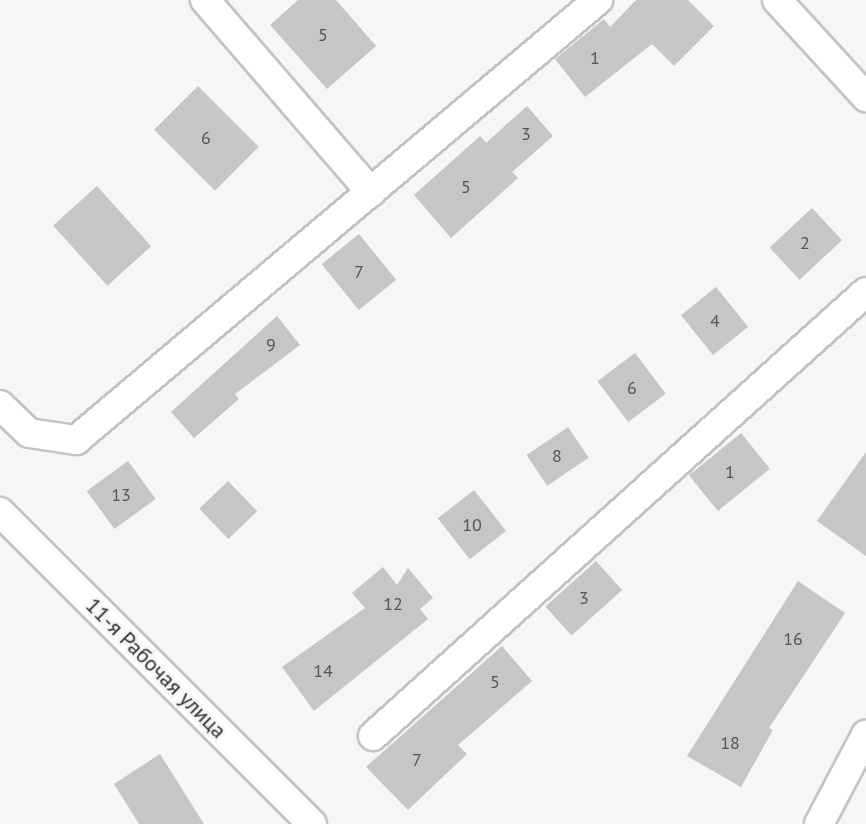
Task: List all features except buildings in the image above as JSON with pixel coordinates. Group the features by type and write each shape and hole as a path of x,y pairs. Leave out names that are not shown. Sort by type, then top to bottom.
{"street":[{"path":"205,0 371,192"},
{"path":"0,405 29,433 76,440 598,0"},
{"path":"777,0 866,97"},
{"path":"373,736 866,292"},
{"name":"11-я Рабочая улица","path":"0,512 312,824"},
{"path":"819,824 866,735"}]}
